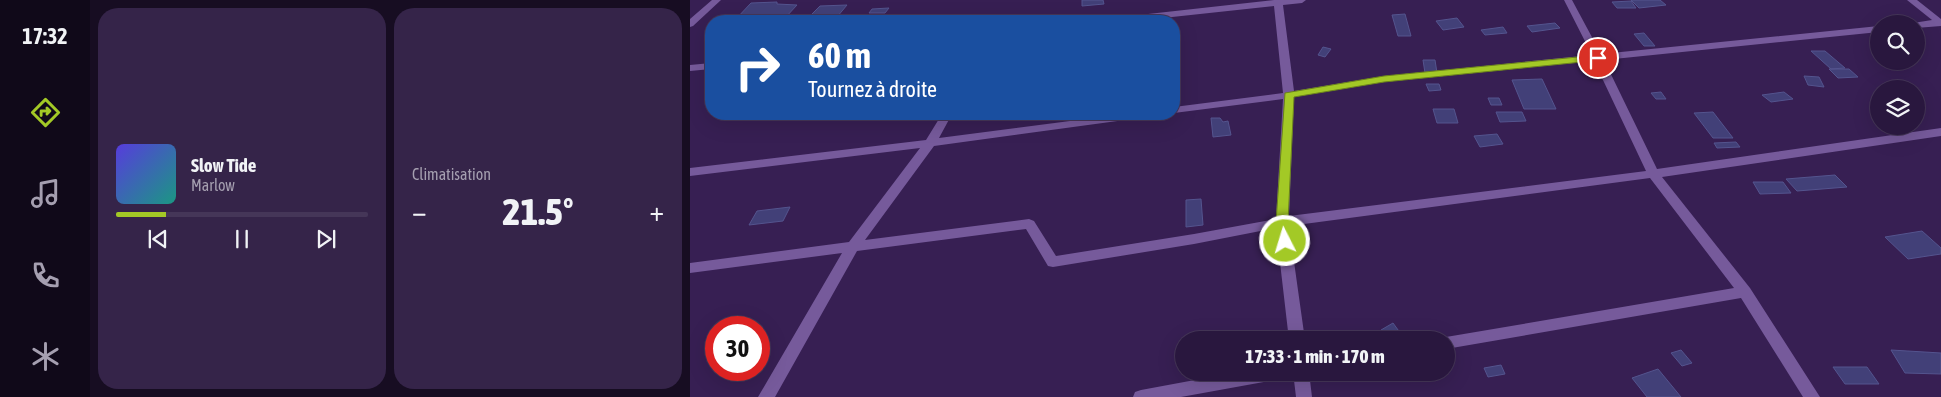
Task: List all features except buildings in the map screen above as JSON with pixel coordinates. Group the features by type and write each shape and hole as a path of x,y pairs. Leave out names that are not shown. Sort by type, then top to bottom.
{"street":[{"path":"690,24 716,0"},
{"path":"1162,15 1278,1 1302,0"},
{"path":"1568,0 1653,174 1745,292 1812,397"},
{"path":"1911,0 1941,23"},
{"path":"1278,1 1289,95 1282,222 1296,331"},
{"path":"1925,24 1941,23"},
{"path":"1180,109 1289,95 1384,79 1870,30"},
{"path":"690,68 705,67"},
{"path":"766,397 854,247 930,143 943,120"},
{"path":"690,172 810,159 1102,120"},
{"path":"690,268 1029,224 1053,262 1194,239 1282,222 1653,174 1941,132"},
{"path":"1455,341 1745,292"},
{"path":"1141,397 1230,381"},
{"path":"1303,381 1304,397"}],"route":[{"path":"1285,241 1282,222 1289,95 1384,79 1598,58"}]}
